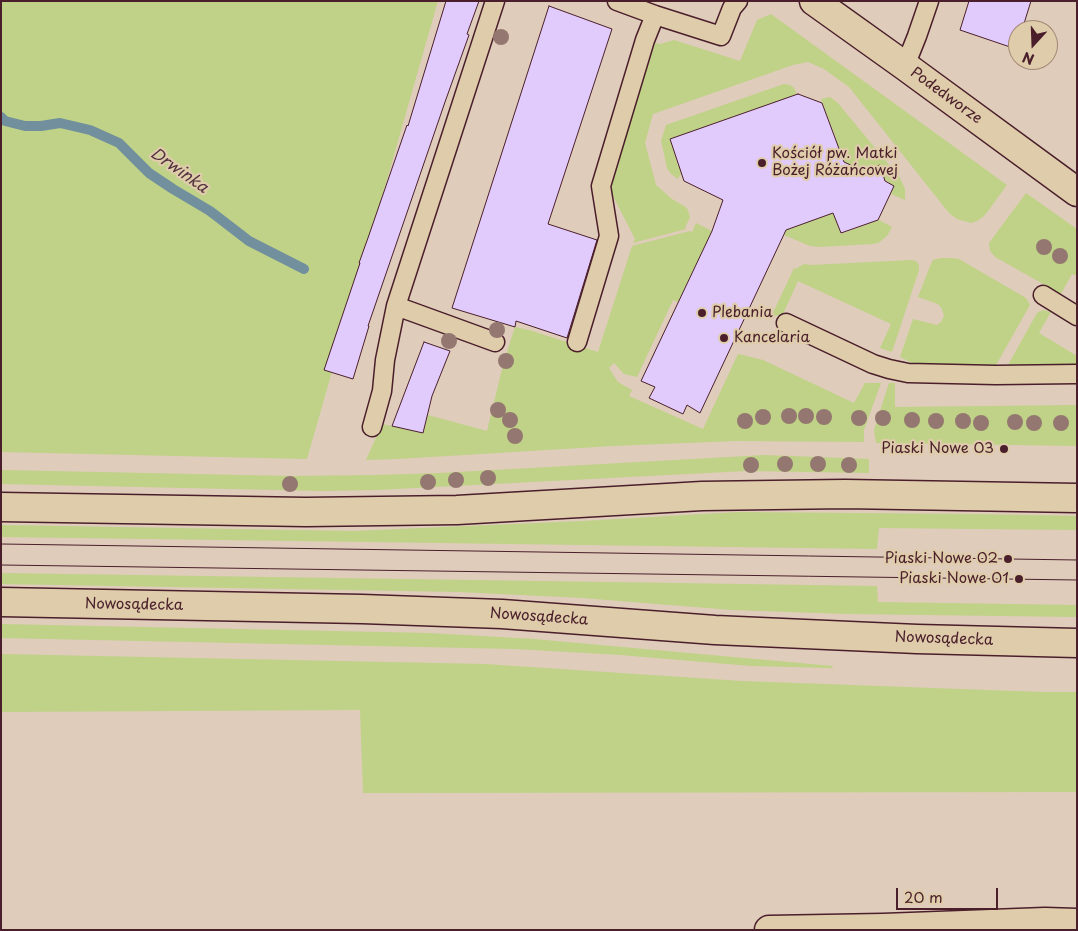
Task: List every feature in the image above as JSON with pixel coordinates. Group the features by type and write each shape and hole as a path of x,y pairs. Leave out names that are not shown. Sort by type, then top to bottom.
{"main road":[{"name":"Podedworze","path":"814,1 1077,192"},
{"path":"1,506 306,512 457,510 712,496 845,494 1077,498"},
{"name":"Nowosądecka","path":"1,602 352,609 493,614 715,630 917,639 1077,643"},
{"path":"769,930 883,929 1045,922 1077,923"}],"lane":[{"path":"372,427 382,391 385,360 396,306 494,1"},
{"path":"617,1 721,36 732,8 738,1"},
{"path":"905,66 929,1"},
{"path":"577,342 609,236 601,186 645,40 655,15"},
{"path":"1043,295 1077,316"},
{"path":"396,306 495,342"},
{"path":"786,323 889,370 908,373 986,375 1077,374"}],"green space":[{"path":"1,1 438,1 307,459 1,452"},
{"path":"771,14 1007,185 983,217 971,223 957,219 949,213 849,87 824,69 808,62 793,65 653,114 645,143 656,185 672,199 687,208 690,217 686,229 633,243 635,239 610,190 655,43 660,44 674,40 740,61 757,20"},
{"path":"784,84 794,88 797,95 721,121 717,135 700,128 670,139 678,166 684,168 678,179 671,174 667,168 661,141 666,125"},
{"path":"830,97 837,102 900,178 905,189 905,200 891,194 889,182 884,180 883,174 874,168 864,171 841,161 835,142 837,141 821,99"},
{"path":"1026,193 1077,229 1077,276 1072,274 1061,294 995,257 990,251 989,243"},
{"path":"833,213 841,234 879,220 892,227 887,236 878,243 873,244 810,246 784,235 786,230"},
{"path":"696,223 712,231 678,302 673,300 637,377 624,374 614,363 609,368 618,382 632,390 629,396 703,429 738,354 763,360 854,403 865,383 881,383 864,430 864,442 736,441 366,460 382,424 423,433 428,415 487,431 504,361 515,327 598,352 632,246 692,232"},
{"path":"941,258 959,259 1026,298 1029,303 1030,305 996,365 918,366 900,357 913,319 937,325 944,316 938,304 918,297 933,260"},
{"path":"916,261 919,265 919,270 892,352 880,348 891,324 798,281 783,314 771,317 794,268 796,269 805,264"},
{"path":"1043,310 1051,312 1039,333 1077,356 1077,364 1008,365 1037,313"},
{"path":"889,383 895,383 895,407 1077,405 1077,446 876,443 874,430"},
{"path":"765,455 869,459 869,473 746,471 377,490 323,491 1,484 1,470 292,476 373,475"},
{"path":"739,512 1077,516 1077,530 879,528 877,549 1,537 1,525 353,531"},
{"path":"1,573 877,586 878,602 1077,605 1077,617 847,614 732,610 582,598 459,592 1,584"},
{"path":"1,624 429,633 534,639 833,666 832,668 751,666 620,655 515,649 1,638"},
{"path":"1,654 485,664 742,681 1077,692 1077,792 363,793 360,710 1,712"}],"building":[{"path":"446,1 479,1 467,34 469,35 368,326 353,379 324,370 359,263 408,126"},
{"path":"969,1 1031,1 1025,20 1008,20 1008,46 960,30"},
{"path":"549,6 612,29 548,224 597,240 567,338 516,321 515,327 452,308"},
{"path":"798,94 822,103 844,162 864,171 880,165 885,181 894,186 878,220 841,233 833,213 786,230 700,413 687,405 683,414 649,398 655,387 641,381 712,231 723,200 684,181 670,139"},
{"path":"424,342 450,351 432,396 423,433 392,426"}],"waterway":[{"name":"Drwinka","path":"1,117 5,121 25,126 60,123 90,130 119,143 149,173 210,211 249,241 304,269"}],"tram line":[{"path":"1,544 1077,560"},
{"path":"1,565 1077,580"}],"place":[{"name":"Kościół pw. Matki Bożej Różańcowej","path":"762,163"},
{"name":"Plebania","path":"702,313"},
{"name":"Kancelaria","path":"724,338"},
{"name":"Piaski Nowe 03","path":"1004,449"},
{"name":"Piaski Nowe 02","path":"1008,559"},
{"name":"Piaski Nowe 01","path":"1019,579"}]}
